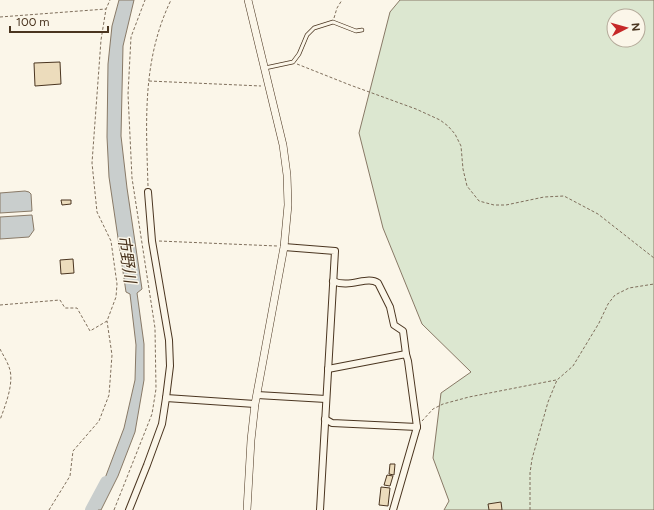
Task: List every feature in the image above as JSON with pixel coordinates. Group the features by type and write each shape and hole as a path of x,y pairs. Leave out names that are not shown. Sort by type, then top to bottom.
{"street":[{"path":"247,510 251,440 255,404 284,247 288,205 287,175 283,145 248,0"},
{"path":"129,510 162,424 170,366 169,340 152,241 148,192"},
{"path":"284,247 335,251 320,510"},
{"path":"333,281 340,285 375,280 390,307 394,325 402,331 408,361 416,427 393,510"},
{"path":"328,368 406,354"},
{"path":"257,395 326,399"},
{"path":"166,398 255,404"},
{"path":"325,419 332,423 416,427"}],"lane":[{"path":"265,68 293,62 299,54 307,35 314,28 333,22 356,31 362,30"}],"path":[{"path":"49,510 70,476 73,451 99,421 109,395 112,355 108,321 116,297 117,284 110,241 97,212 92,163 100,47 106,9 110,0"},
{"path":"114,510 152,414 156,389 155,328 132,178 128,94 131,37 145,0"},
{"path":"148,192 148,81 152,55 159,30 171,0"},
{"path":"333,22 337,8 342,0"},
{"path":"0,17 106,9"},
{"path":"293,62 416,109 440,120 455,134 462,146 463,169 467,186 479,201 494,205 506,205 544,197 564,196 598,214 654,258"},
{"path":"148,81 269,87"},
{"path":"152,241 284,247"},
{"path":"530,510 530,473 532,459 548,402 557,380 573,366 608,304 615,295 629,288 654,284"},
{"path":"0,305 60,300 65,308 77,308 90,331 108,321"},
{"path":"0,350 10,368 8,396 0,420"},
{"path":"416,427 433,410 443,404 469,397 557,380"}],"green space":[{"path":"400,0 654,0 654,510 444,510 449,501 433,458 441,393 471,372 422,324 383,228 359,133 390,12"}],"water":[{"path":"119,0 134,0 123,46 121,136 142,289 137,293 144,344 144,380 135,432 118,476 101,510 93,510 124,428 135,380 136,345 130,294 126,292 109,177 107,137 108,64 112,26"},
{"path":"25,191 31,194 32,211 0,213 0,193"},
{"path":"32,215 34,230 29,237 0,239 0,217"}],"building":[{"path":"60,62 61,84 35,86 34,63"},
{"path":"61,200 71,200 71,204 62,205"},
{"path":"73,259 74,273 61,274 60,260"},
{"path":"390,464 395,464 394,475 389,474"},
{"path":"387,475 393,476 390,486 384,485"},
{"path":"381,487 390,488 388,506 379,505"},
{"path":"501,502 502,510 489,510 488,504"}],"waterway":[{"name":"市野川","path":"91,510 106,482"}]}
